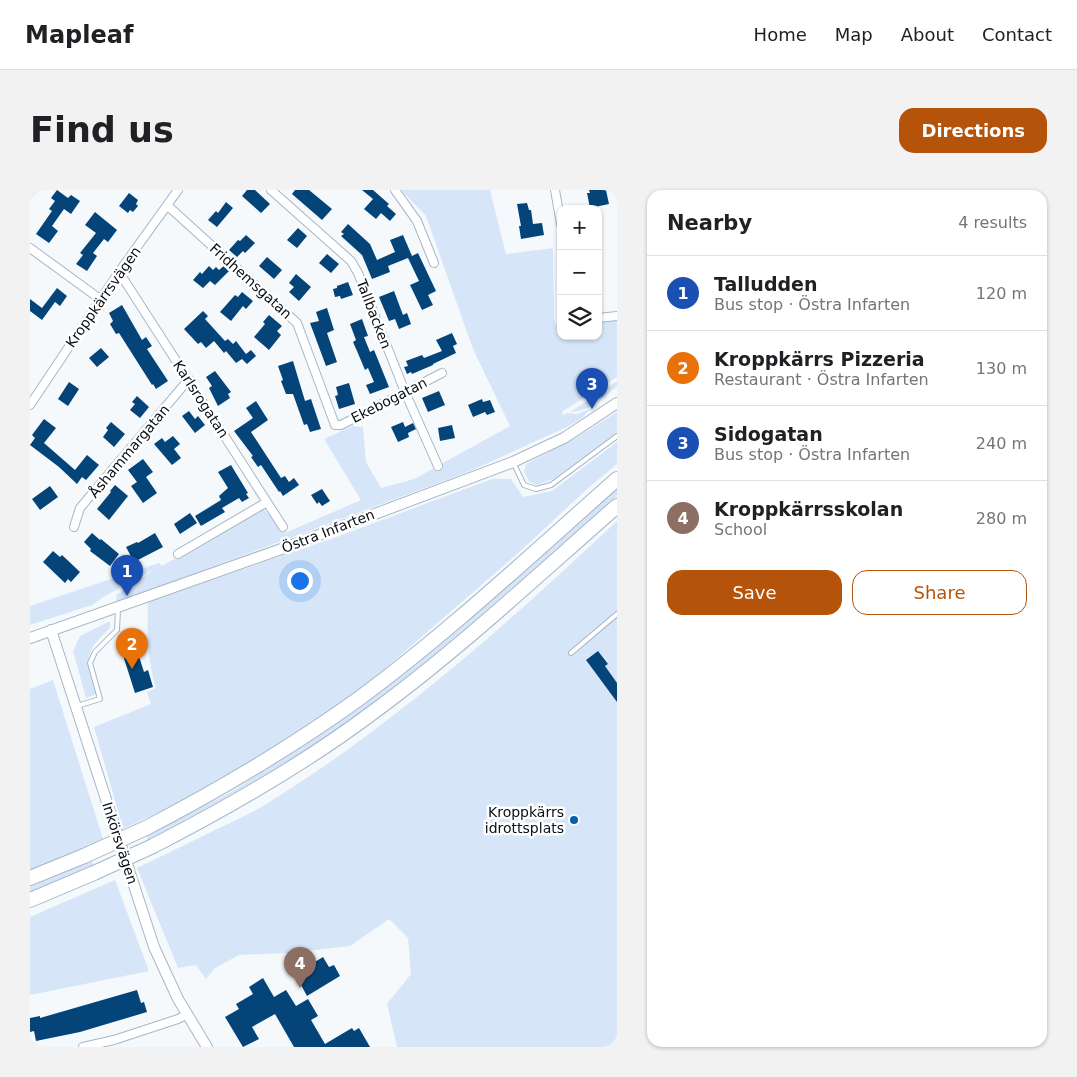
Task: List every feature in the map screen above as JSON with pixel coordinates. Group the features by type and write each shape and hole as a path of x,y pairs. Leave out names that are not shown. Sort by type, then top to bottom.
{"highway":[{"path":"30,878 146,828 228,784 357,700 472,606 617,479"},
{"path":"30,900 153,846 238,801 309,757 372,714 432,666 617,506"}],"street":[{"name":"Kroppkärrsvägen","path":"30,405 119,272 178,190"},
{"name":"Tallbacken","path":"271,190 351,261 358,273 405,392 438,466"},
{"path":"395,190 417,221 434,263"},
{"path":"555,190 558,205"},
{"name":"Fridhemsgatan","path":"168,206 297,323 335,425"},
{"path":"30,248 100,300"},
{"name":"Karlsrogatan","path":"119,272 283,527"},
{"path":"602,318 617,316"},
{"name":"Ekebogatan","path":"335,425 341,425 442,373"},
{"name":"Åshammargatan","path":"74,527 80,508 189,379"},
{"name":"Östra Infarten","path":"30,638 287,547 513,462 564,438 617,403"},
{"path":"178,554 267,502"},
{"name":"Inkörsvägen","path":"50,630 154,947 186,1015 206,1047"},
{"path":"83,1047 114,1040 186,1015"}],"lane":[{"path":"513,462 524,486 536,489 551,485 617,436"},
{"path":"75,707 100,699 90,663 95,652 117,630 118,607"},
{"path":"571,653 617,614"}],"shaded area":[{"path":"401,190 490,190 506,254 553,248 554,319 557,326 557,340 602,340 602,322 617,320 617,377 563,411 562,415 567,413 577,414 590,409 582,418 567,427 468,472 117,602 116,595 154,570 92,605 30,625 30,606 159,563 162,566 263,508 285,533 361,500 324,439 352,426 363,427 366,462 381,488 414,479 510,426 473,349 426,216"},
{"path":"617,381 617,386 589,407 576,412 570,412"},
{"path":"617,412 617,432 553,479 537,485 529,482 524,471 526,464 574,439"},
{"path":"617,442 617,464 516,555 358,692 281,744 203,791 123,829 94,727 151,704 147,692 156,688 148,645 148,601 331,539 492,479 511,479 523,497 552,491"},
{"path":"617,488 617,496 437,654 371,707 311,750 207,812 148,841 146,835 231,792 354,712 413,666"},
{"path":"617,521 617,1047 397,1047 387,1004 411,974 408,938 389,919 350,946 289,953 239,955 215,968 206,979 196,965 178,968 137,868 263,806 358,742 448,672 534,598"},
{"path":"110,621 110,628 95,645 89,658 90,672 97,694 86,698 73,651 80,636"},
{"path":"53,680 103,839 63,858 30,870 30,689"},
{"path":"92,861 94,865 30,891 30,887"},
{"path":"115,880 149,971 30,995 30,917"}],"building":[{"path":"57,190 68,198 71,195 80,201 71,214 64,209 52,226 58,231 49,243 36,234 52,211 49,209 55,201 51,198"},
{"path":"247,190 255,190 270,204 261,213 242,196"},
{"path":"295,190 309,190 332,209 322,220 292,194"},
{"path":"362,190 373,190 389,204 387,206 396,214 390,221 381,213 376,219 364,209 373,199"},
{"path":"589,190 606,190 609,204 589,205 587,193 590,193"},
{"path":"129,193 138,200 136,204 138,206 133,212 130,210 128,213 119,206"},
{"path":"226,202 233,208 217,227 208,220 216,211 218,213"},
{"path":"527,203 529,210 531,210 533,224 542,223 544,235 521,239 517,204"},
{"path":"95,212 117,230 108,242 104,239 93,253 97,256 87,271 76,264 83,255 80,253 96,233 85,225"},
{"path":"348,224 370,244 377,260 395,252 390,240 403,235 412,256 418,253 436,291 428,295 433,305 422,310 410,285 419,281 408,258 388,266 390,272 372,279 362,255 341,236 344,234 341,232"},
{"path":"298,228 307,236 297,248 287,240"},
{"path":"246,235 255,243 245,253 243,251 237,257 229,250 238,240 240,241"},
{"path":"327,254 339,264 331,273 319,263"},
{"path":"267,257 282,270 274,279 259,266"},
{"path":"225,265 230,270 215,285 210,281 203,288 193,280 209,266 213,270 216,267 219,270"},
{"path":"296,274 311,287 299,301 289,292 294,287 289,283"},
{"path":"348,282 353,295 341,299 340,296 335,297 333,289"},
{"path":"57,288 67,296 60,306 55,302 42,320 30,311 30,299 42,308"},
{"path":"394,291 403,315 407,313 411,324 399,329 395,319 389,321 379,297"},
{"path":"242,292 253,301 246,309 243,306 231,321 220,312 235,295 238,297"},
{"path":"122,305 142,340 146,337 152,346 147,349 168,381 156,389 119,333 116,334 110,324 113,321 109,313"},
{"path":"327,308 334,330 327,333 337,362 326,366 310,323 319,321 316,312"},
{"path":"203,311 208,316 205,319 225,341 228,339 233,344 236,341 246,354 251,350 256,356 247,364 242,359 236,363 214,341 206,348 201,342 198,344 184,329"},
{"path":"269,315 282,326 277,331 281,335 269,350 254,337 265,324 263,322"},
{"path":"362,319 368,336 364,337 370,352 374,350 389,387 370,394 366,385 374,382 368,368 365,370 353,342 356,340 350,324"},
{"path":"452,333 457,344 453,346 456,353 412,374 411,372 407,374 404,367 408,366 406,361 422,355 424,358 442,351 436,340"},
{"path":"101,348 109,357 97,367 89,358"},
{"path":"293,361 305,401 311,399 321,429 310,432 307,424 304,425 293,394 286,394 278,366"},
{"path":"215,371 231,392 228,394 230,398 218,406 209,388 212,386 206,377"},
{"path":"69,382 79,389 68,406 58,399"},
{"path":"349,383 355,404 339,409 335,396 338,395 336,387"},
{"path":"439,391 445,405 428,412 422,398"},
{"path":"137,396 149,407 140,418 130,410 135,404 132,402"},
{"path":"482,399 483,402 490,400 495,412 487,415 485,412 473,417 468,405"},
{"path":"256,401 268,420 251,432 281,478 285,476 289,482 294,478 299,485 283,496 261,465 258,467 251,457 253,456 234,431 253,418 246,408"},
{"path":"189,411 195,419 198,416 205,425 195,433 182,416"},
{"path":"44,419 56,428 44,443 75,470 87,455 99,465 86,480 82,477 77,484 59,467 30,445 35,438 32,435"},
{"path":"111,422 125,434 114,447 103,437 108,430 106,428"},
{"path":"403,422 405,427 413,423 416,429 408,433 409,437 398,442 391,427"},
{"path":"452,425 455,438 440,441 438,428"},
{"path":"173,436 180,444 174,449 181,458 172,465 154,444 162,438 165,442"},
{"path":"143,459 153,472 146,477 157,493 143,503 131,486 137,482 128,470"},
{"path":"231,465 248,493 246,494 249,498 242,502 239,498 222,508 225,512 201,526 195,516 221,500 219,496 228,488 218,472"},
{"path":"115,485 128,496 109,520 97,509"},
{"path":"50,486 58,497 40,510 32,499"},
{"path":"322,489 330,501 322,506 319,502 317,504 311,495"},
{"path":"190,513 197,523 180,534 174,524"},
{"path":"92,533 119,554 110,566 90,551 91,549 84,542"},
{"path":"155,533 163,547 134,562 126,547 138,543"},
{"path":"53,551 60,557 62,555 80,572 71,582 68,579 65,583 43,562"},
{"path":"135,644 144,672 148,670 153,687 135,693 121,649"},
{"path":"598,651 608,664 605,666 617,683 617,702 586,660"},
{"path":"323,957 329,967 334,965 340,976 307,996 295,974"},
{"path":"263,978 274,997 286,990 296,1006 308,999 318,1016 311,1020 325,1044 352,1028 354,1031 359,1028 370,1047 294,1047 275,1014 252,1027 259,1039 243,1047 225,1017 239,1009 236,1004 253,994 249,987"},
{"path":"137,990 141,1003 144,1002 147,1012 80,1032 36,1041 34,1031 30,1032 30,1018 40,1016 40,1018"}],"place":[{"name":"Sidogatan","path":"592,409"},
{"name":"Talludden","path":"127,596"},
{"name":"Kroppkärrs Pizzeria","path":"132,669"},
{"name":"Kroppkärrs idrottsplats","path":"574,820"},
{"name":"Kroppkärrsskolan","path":"300,988"}]}
